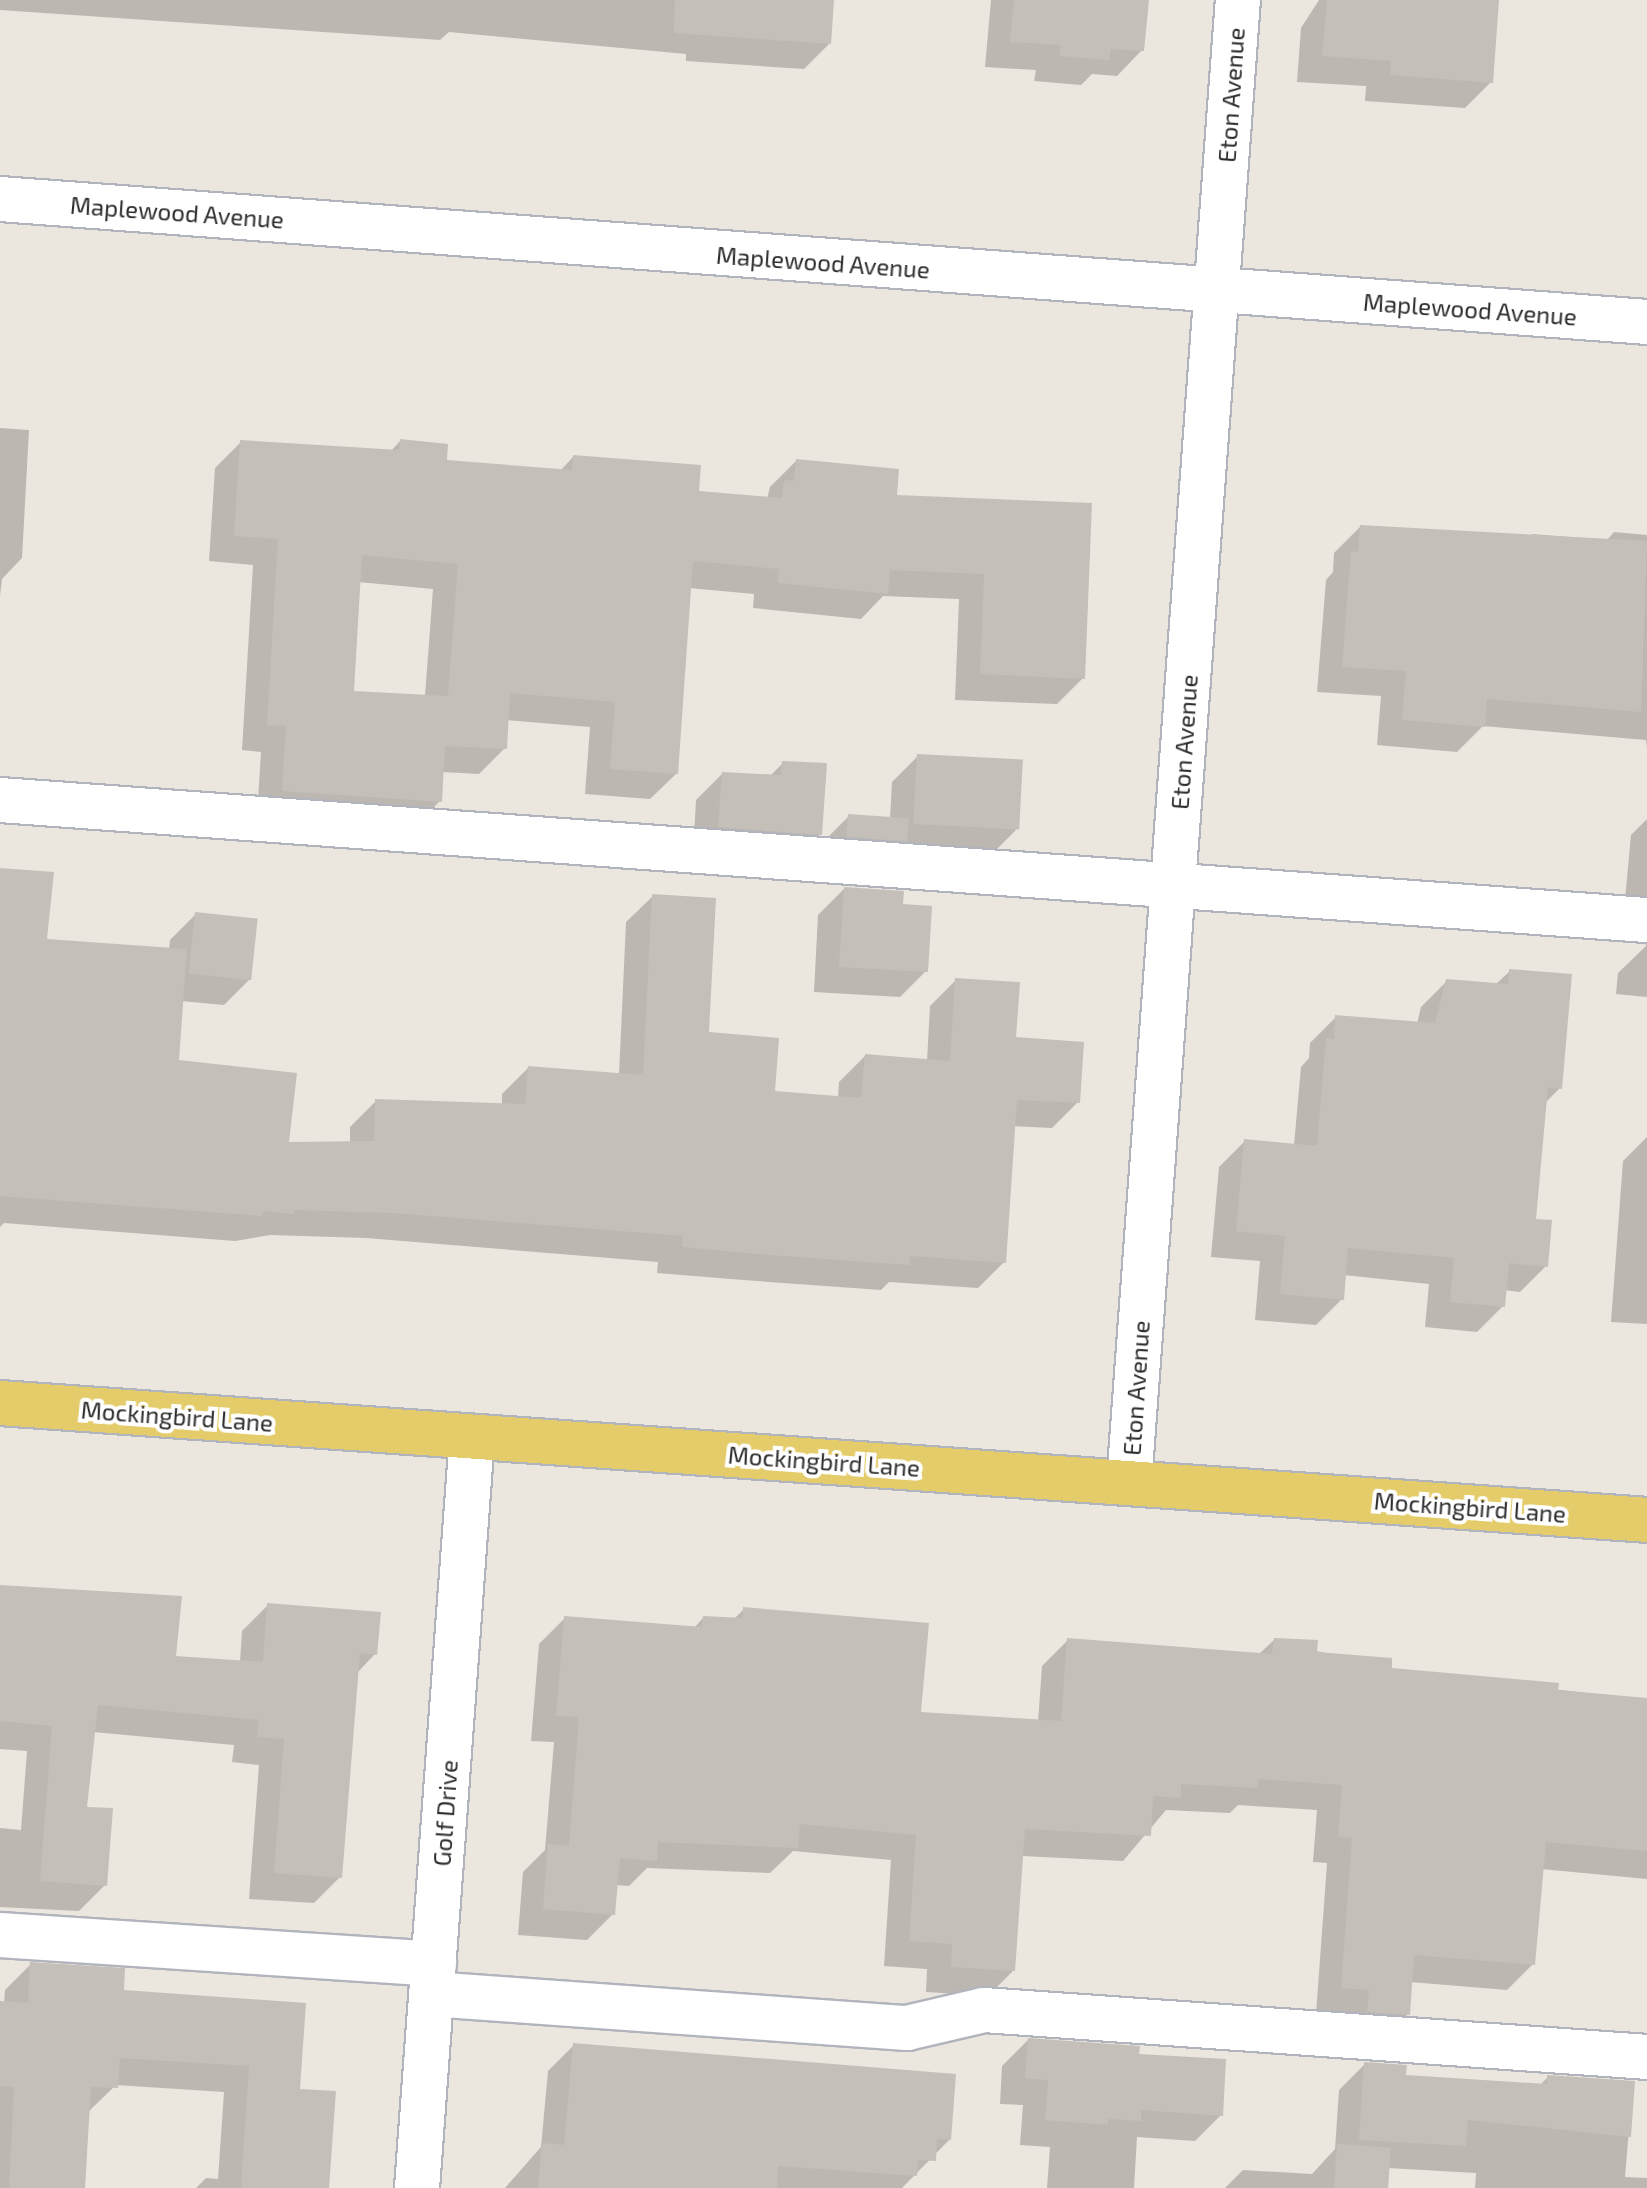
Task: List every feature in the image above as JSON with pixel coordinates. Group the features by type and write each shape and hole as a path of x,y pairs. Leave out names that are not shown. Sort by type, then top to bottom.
{"main road":[{"name":"Mockingbird Lane","path":"0,1403 1647,1520"}],"street":[{"name":"Eton Avenue","path":"1129,1483 1238,0"},
{"name":"Maplewood Avenue","path":"0,199 1647,322"},
{"path":"0,800 1647,920"},
{"name":"Golf Drive","path":"417,2188 472,1437"},
{"path":"0,1935 907,2028 984,2010 1647,2057"}],"building":[{"path":"675,0 834,0 831,44 674,33"},
{"path":"1014,0 1149,0 1144,51 1111,49 1109,60 1059,56 1061,45 1010,42"},
{"path":"1327,0 1499,0 1493,83 1390,75 1391,61 1322,56"},
{"path":"400,439 448,444 447,460 572,470 573,455 701,465 699,491 782,498 784,480 794,481 796,459 899,469 897,495 1092,503 1085,679 980,674 984,574 890,570 888,594 778,583 779,569 693,561 678,774 610,769 615,702 510,693 507,749 445,746 442,802 282,791 286,726 267,725 278,539 234,536 240,440 399,450","holes":["362,555 458,564 448,696 354,691"]},
{"path":"1360,525 1647,541 1641,712 1487,699 1485,727 1402,720 1406,671 1342,667 1351,551 1358,552"},
{"path":"917,754 1023,760 1019,829 913,824"},
{"path":"782,761 827,763 822,835 718,827 722,772 781,775"},
{"path":"848,814 909,818 907,841 846,837"},
{"path":"0,868 54,872 47,939 187,949 179,1060 297,1073 289,1142 374,1141 375,1099 525,1104 528,1066 643,1075 652,894 716,898 709,1032 779,1038 775,1091 861,1098 865,1054 950,1061 955,978 1020,982 1016,1037 1084,1042 1080,1103 1017,1100 1006,1263 910,1256 909,1265 770,1255 682,1247 683,1236 393,1213 294,1210 294,1214 263,1211 262,1216 0,1196"},
{"path":"844,887 904,891 903,904 932,906 928,972 839,967"},
{"path":"195,912 258,919 251,980 189,974"},
{"path":"1509,969 1572,974 1562,1089 1548,1087 1536,1219 1552,1220 1548,1267 1509,1263 1505,1307 1450,1302 1454,1258 1348,1248 1344,1300 1280,1294 1285,1236 1236,1231 1244,1139 1317,1146 1326,1038 1334,1039 1335,1015 1435,1023 1446,979 1508,984"},
{"path":"0,1585 182,1596 176,1656 263,1662 267,1603 381,1612 377,1655 360,1653 342,1878 274,1873 284,1739 257,1737 259,1720 98,1705 87,1807 113,1808 107,1886 40,1881 52,1726 0,1721"},
{"path":"743,1607 929,1623 921,1712 1061,1721 1067,1638 1272,1654 1274,1638 1318,1640 1317,1652 1392,1658 1392,1668 1559,1683 1558,1690 1647,1698 1647,1851 1546,1842 1535,1965 1414,1955 1410,2015 1367,2012 1369,1990 1341,1988 1352,1838 1338,1837 1342,1785 1258,1779 1258,1788 1181,1784 1181,1798 1153,1796 1151,1836 1025,1829 1015,1971 951,1967 952,1944 909,1941 916,1835 800,1824 798,1848 658,1842 657,1861 620,1858 615,1915 543,1909 548,1844 569,1846 579,1717 556,1716 564,1616 702,1627 703,1616 743,1618"},
{"path":"30,1962 125,1968 124,1990 306,2003 300,2089 336,2091 329,2188 241,2188 249,2066 120,2058 118,2088 91,2087 85,2188 9,2188 14,2087 0,2086 0,2001 28,2003"},
{"path":"1028,2038 1140,2046 1139,2054 1226,2059 1223,2116 1141,2110 1141,2121 1108,2119 1108,2125 1045,2120 1048,2080 1025,2078"},
{"path":"573,2043 956,2074 951,2140 937,2139 936,2161 918,2160 917,2176 778,2166 777,2188 538,2188 542,2143 564,2145"},
{"path":"1364,2062 1407,2065 1406,2075 1547,2084 1547,2075 1635,2081 1631,2137 1468,2120 1466,2146 1359,2140"},
{"path":"1337,2144 1391,2148 1388,2188 1334,2188"}]}
